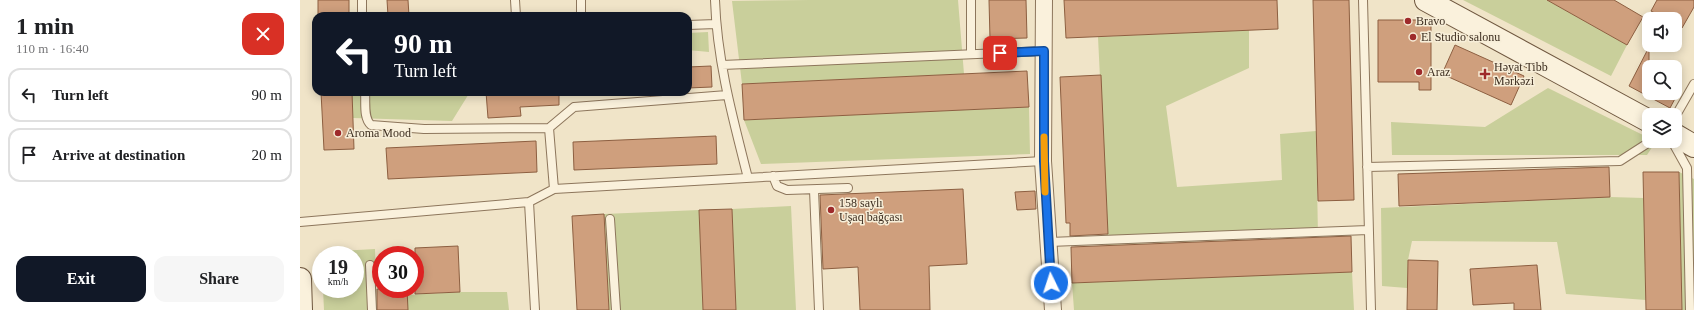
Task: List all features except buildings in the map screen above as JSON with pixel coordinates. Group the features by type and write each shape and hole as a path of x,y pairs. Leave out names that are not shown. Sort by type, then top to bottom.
{"street":[{"path":"1044,0 1044,161 1053,310"},
{"path":"1426,0 1642,117"},
{"path":"1682,140 1694,146"},
{"path":"300,279 301,310"}],"lane":[{"path":"362,0 362,12"},
{"path":"515,0 516,12"},
{"path":"581,0 581,12"},
{"path":"715,0 716,24 727,95 748,178"},
{"path":"971,0 972,54"},
{"path":"1363,0 1371,310"},
{"path":"692,25 716,24"},
{"path":"722,65 1044,51"},
{"path":"1680,108 1694,84"},
{"path":"365,96 368,123 371,125 424,129 549,128 574,107 727,95"},
{"path":"549,128 554,189"},
{"path":"1367,167 1620,161 1642,147"},
{"path":"1676,148 1687,168 1690,310"},
{"path":"300,222 529,202 554,189 1044,161"},
{"path":"773,176 778,186 787,190 848,188"},
{"path":"814,190 819,310"},
{"path":"529,202 535,310"},
{"path":"610,219 616,310"},
{"path":"1049,242 1368,230"},
{"path":"370,266 372,310"}],"green space":[{"path":"958,0 964,74 742,84 732,1"},
{"path":"1463,0 1547,0 1627,45 1611,76"},
{"path":"1249,30 1249,68 1166,106 1177,187 1282,180 1280,134 1316,131 1318,236 1106,245 1107,222 1098,37"},
{"path":"708,32 709,52 692,50 692,33"},
{"path":"1548,88 1642,135 1642,148 1652,148 1647,155 1392,155 1391,122 1485,127"},
{"path":"352,96 468,96 452,121 353,118"},
{"path":"1029,107 1030,154 761,164 744,120"},
{"path":"1679,172 1694,179 1694,310 1682,310"},
{"path":"1610,197 1644,198 1646,300 1566,294 1557,242 1412,241 1408,260 1407,288 1382,286 1381,208"},
{"path":"791,206 796,310 736,310 732,209"},
{"path":"699,210 703,310 609,310 604,214"},
{"path":"372,249 372,298 377,298 377,310 324,310 323,298 364,298 364,250"},
{"path":"1352,272 1354,310 1074,310 1072,283"},
{"path":"507,292 509,310 408,310 407,298 424,298 424,294"}],"slow traffic":[{"path":"1044,137 1045,192"}],"place":[{"name":"Bravo","path":"1408,21"},
{"name":"El Studio salonu","path":"1413,37"},
{"name":"Araz","path":"1419,72"},
{"name":"Həyat Tibb Mərkəzi","path":"1485,74"},
{"name":"Aroma Mood","path":"338,133"},
{"name":"158 saylı Uşaq bağçası","path":"831,210"}],"route":[{"path":"1000,53 1044,51 1044,161 1051,283"}]}
